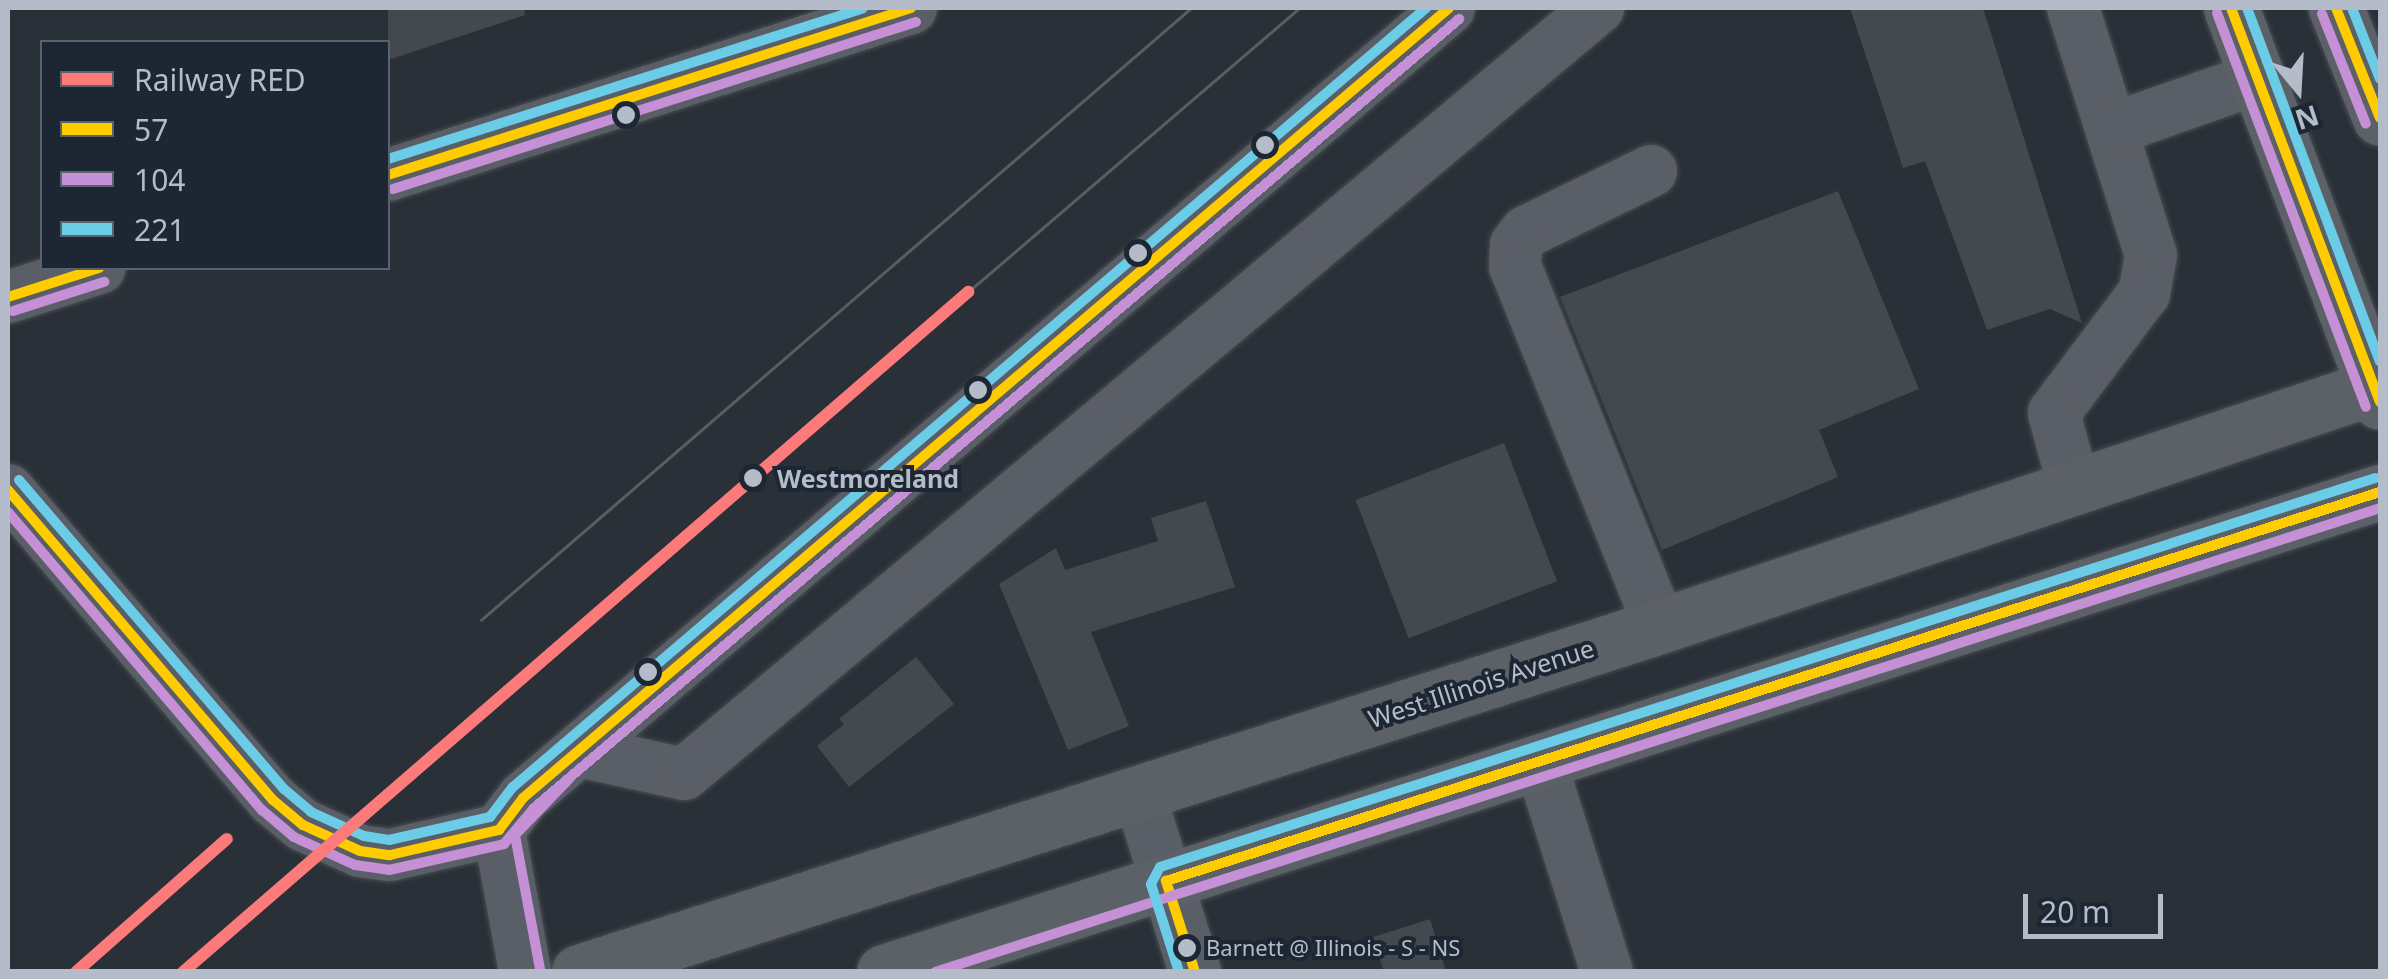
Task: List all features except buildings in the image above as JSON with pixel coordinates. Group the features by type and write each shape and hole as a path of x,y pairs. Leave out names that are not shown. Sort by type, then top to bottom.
{"main road":[{"path":"2232,8 2378,392"},
{"path":"2336,8 2380,118"},
{"name":"West Illinois Avenue","path":"579,972 2378,392"},
{"path":"884,972 2380,492"}],"street":[{"path":"390,175 911,8"},
{"path":"8,490 273,800 303,825 360,852 390,855 499,830 523,798 1449,8"},
{"path":"579,751 684,774 1598,8"},
{"path":"2073,8 2151,256 2144,293 2054,413 2074,487"},
{"path":"2113,129 2258,78"},
{"path":"1651,172 1526,232 1516,245 1515,266 1660,626"},
{"path":"8,297 93,270"},
{"path":"1540,761 1607,972"},
{"path":"1139,793 1195,972"},
{"path":"499,830 525,972"}],"tram line":[{"path":"481,620 1191,8"},
{"path":"968,292 1299,8"}],"rail line":[{"name":"RED","path":"183,972 968,292"},
{"name":"RED","path":"76,972 227,839"}],"transit line":[{"name":"221","path":"390,158 863,8"},
{"name":"57","path":"390,174 911,8"},
{"name":"221","path":"19,480 284,789 311,812 364,836 389,840 490,817 513,787 1426,8"},
{"name":"57","path":"8,490 273,800 303,825 360,851 390,855 499,830 523,798 1449,8"},
{"name":"57","path":"2231,8 2380,402"},
{"name":"221","path":"2247,8 2380,361"},
{"name":"57","path":"2336,8 2380,118"},
{"name":"221","path":"2352,8 2380,79"},
{"name":"104","path":"2217,13 2366,407"},
{"name":"104","path":"2322,14 2366,124"},
{"name":"104","path":"8,512 262,810 294,837 355,865 389,870 504,844 534,808 1459,19"},
{"name":"104","path":"393,189 916,22"},
{"name":"57","path":"8,297 93,270"},
{"name":"104","path":"13,311 104,282"},
{"name":"221","path":"1179,972 1151,884 1160,867 2375,478"},
{"name":"57","path":"1195,972 1166,881 2380,492"},
{"name":"104","path":"935,972 2380,508"},
{"name":"104","path":"540,969 515,835 569,779"}],"place":[{"name":"Westmoreland","path":"753,478"},
{"name":"Barnett @ Illinois - S - NS","path":"1187,948"}]}
